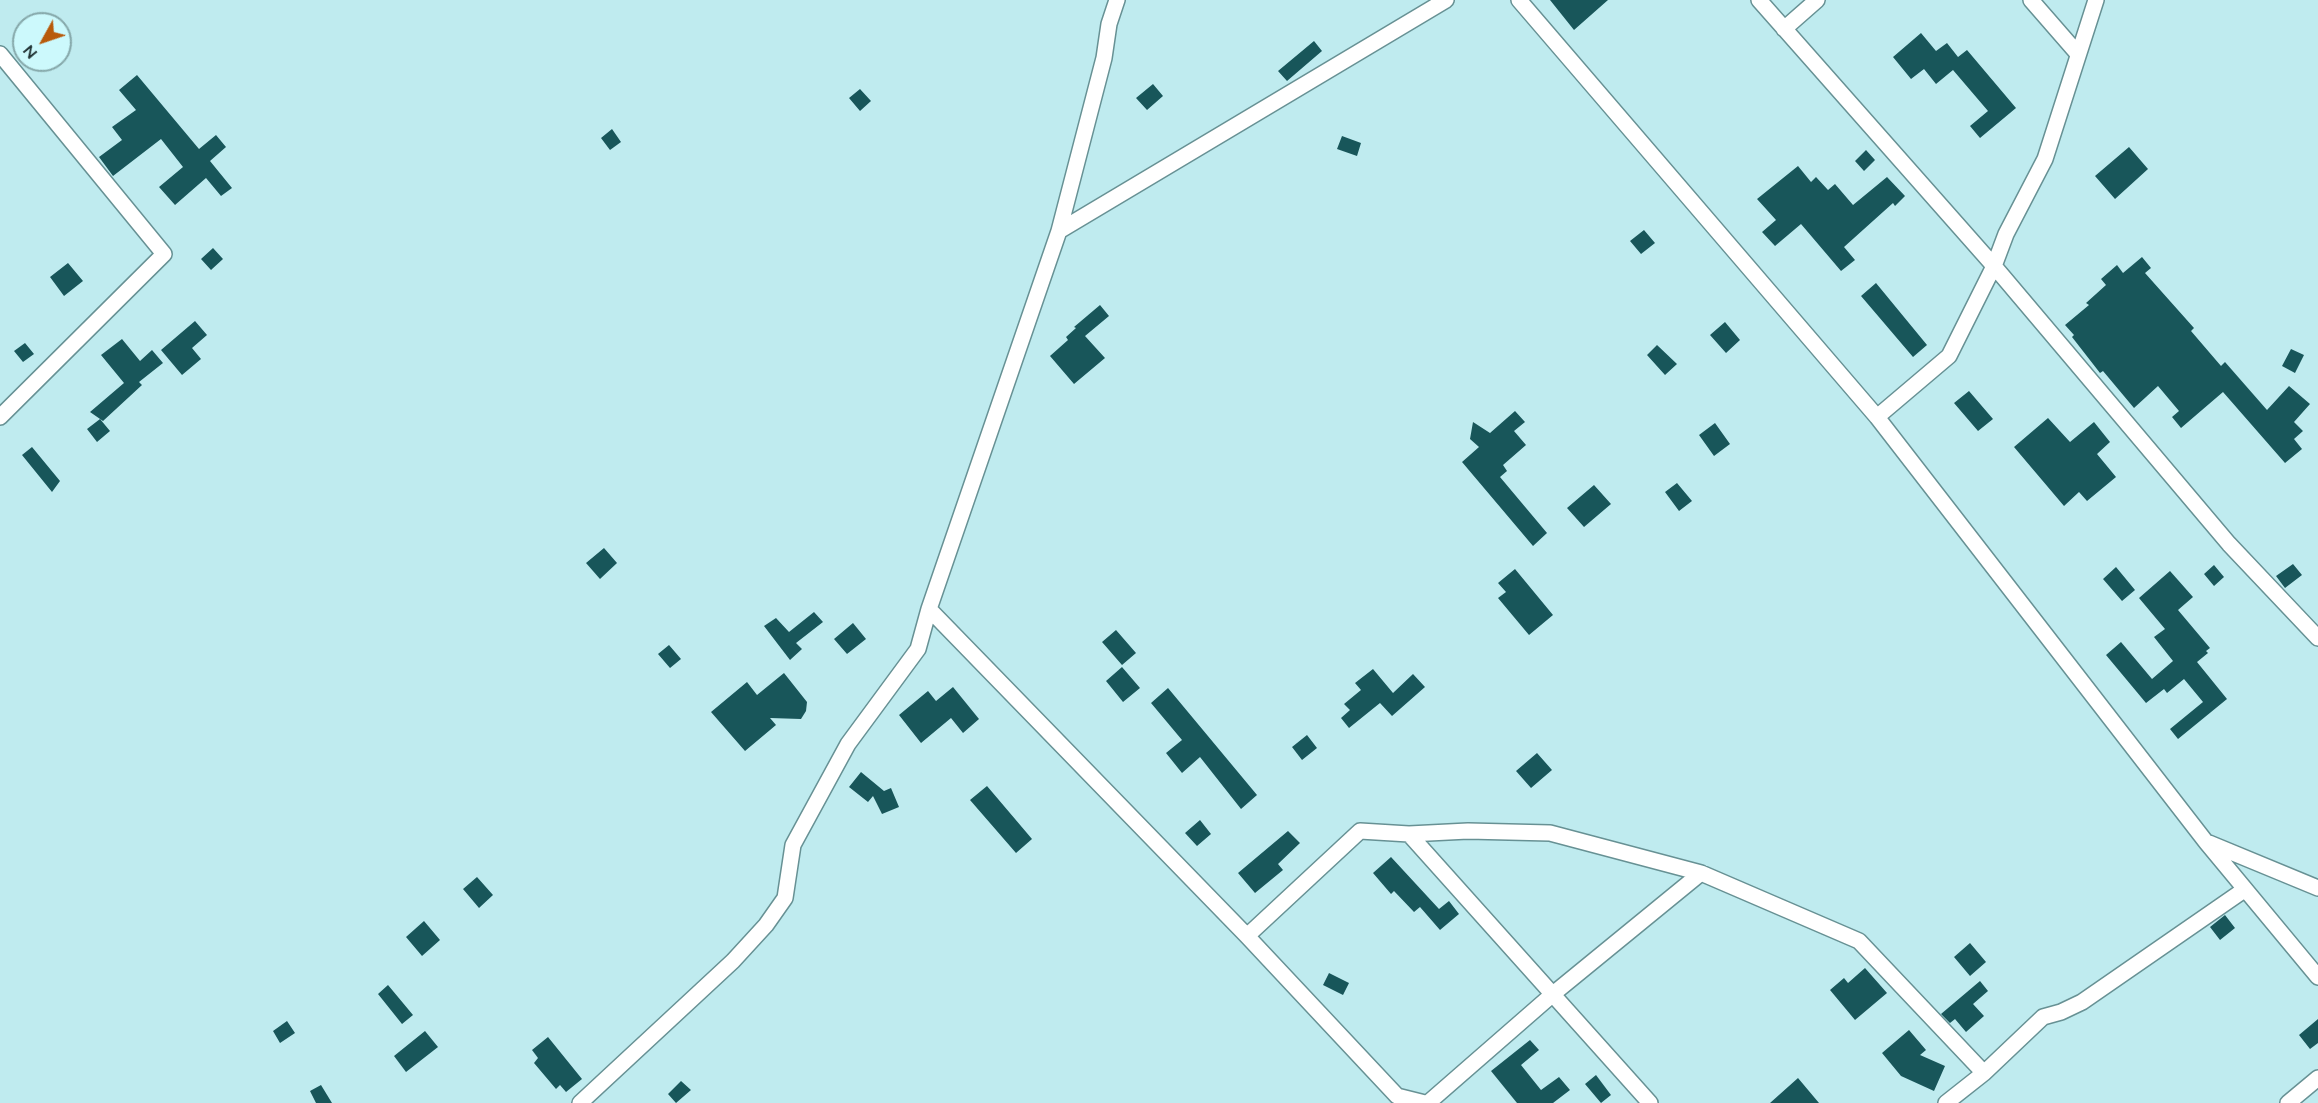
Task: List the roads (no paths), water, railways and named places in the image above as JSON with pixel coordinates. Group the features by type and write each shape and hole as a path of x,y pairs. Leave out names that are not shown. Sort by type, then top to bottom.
{"street":[{"path":"580,1103 733,961 766,925 786,898 793,846 797,837 848,744 918,649 929,609 1059,231 1104,58 1109,24 1118,0"},
{"path":"1059,231 1446,0"},
{"path":"1519,0 1877,417 2206,842 2318,977"},
{"path":"1759,0 1994,266 2229,544 2318,638"},
{"path":"1784,29 1817,0"},
{"path":"2031,0 2079,54"},
{"path":"1877,417 1949,357 1994,266 2006,234 2045,159 2096,0"},
{"path":"0,54 164,254 0,417"},
{"path":"929,609 1247,936 1397,1096 1426,1103 1553,994 1701,873"},
{"path":"1247,936 1360,831 1409,834 1468,831 1550,833 1701,873 1859,940 1984,1073"},
{"path":"1409,834 1650,1103"},
{"path":"2206,842 2318,888"},
{"path":"1946,1103 1984,1073 2043,1017 2082,1002 2244,890"},
{"path":"2288,1103 2318,1078"}]}
